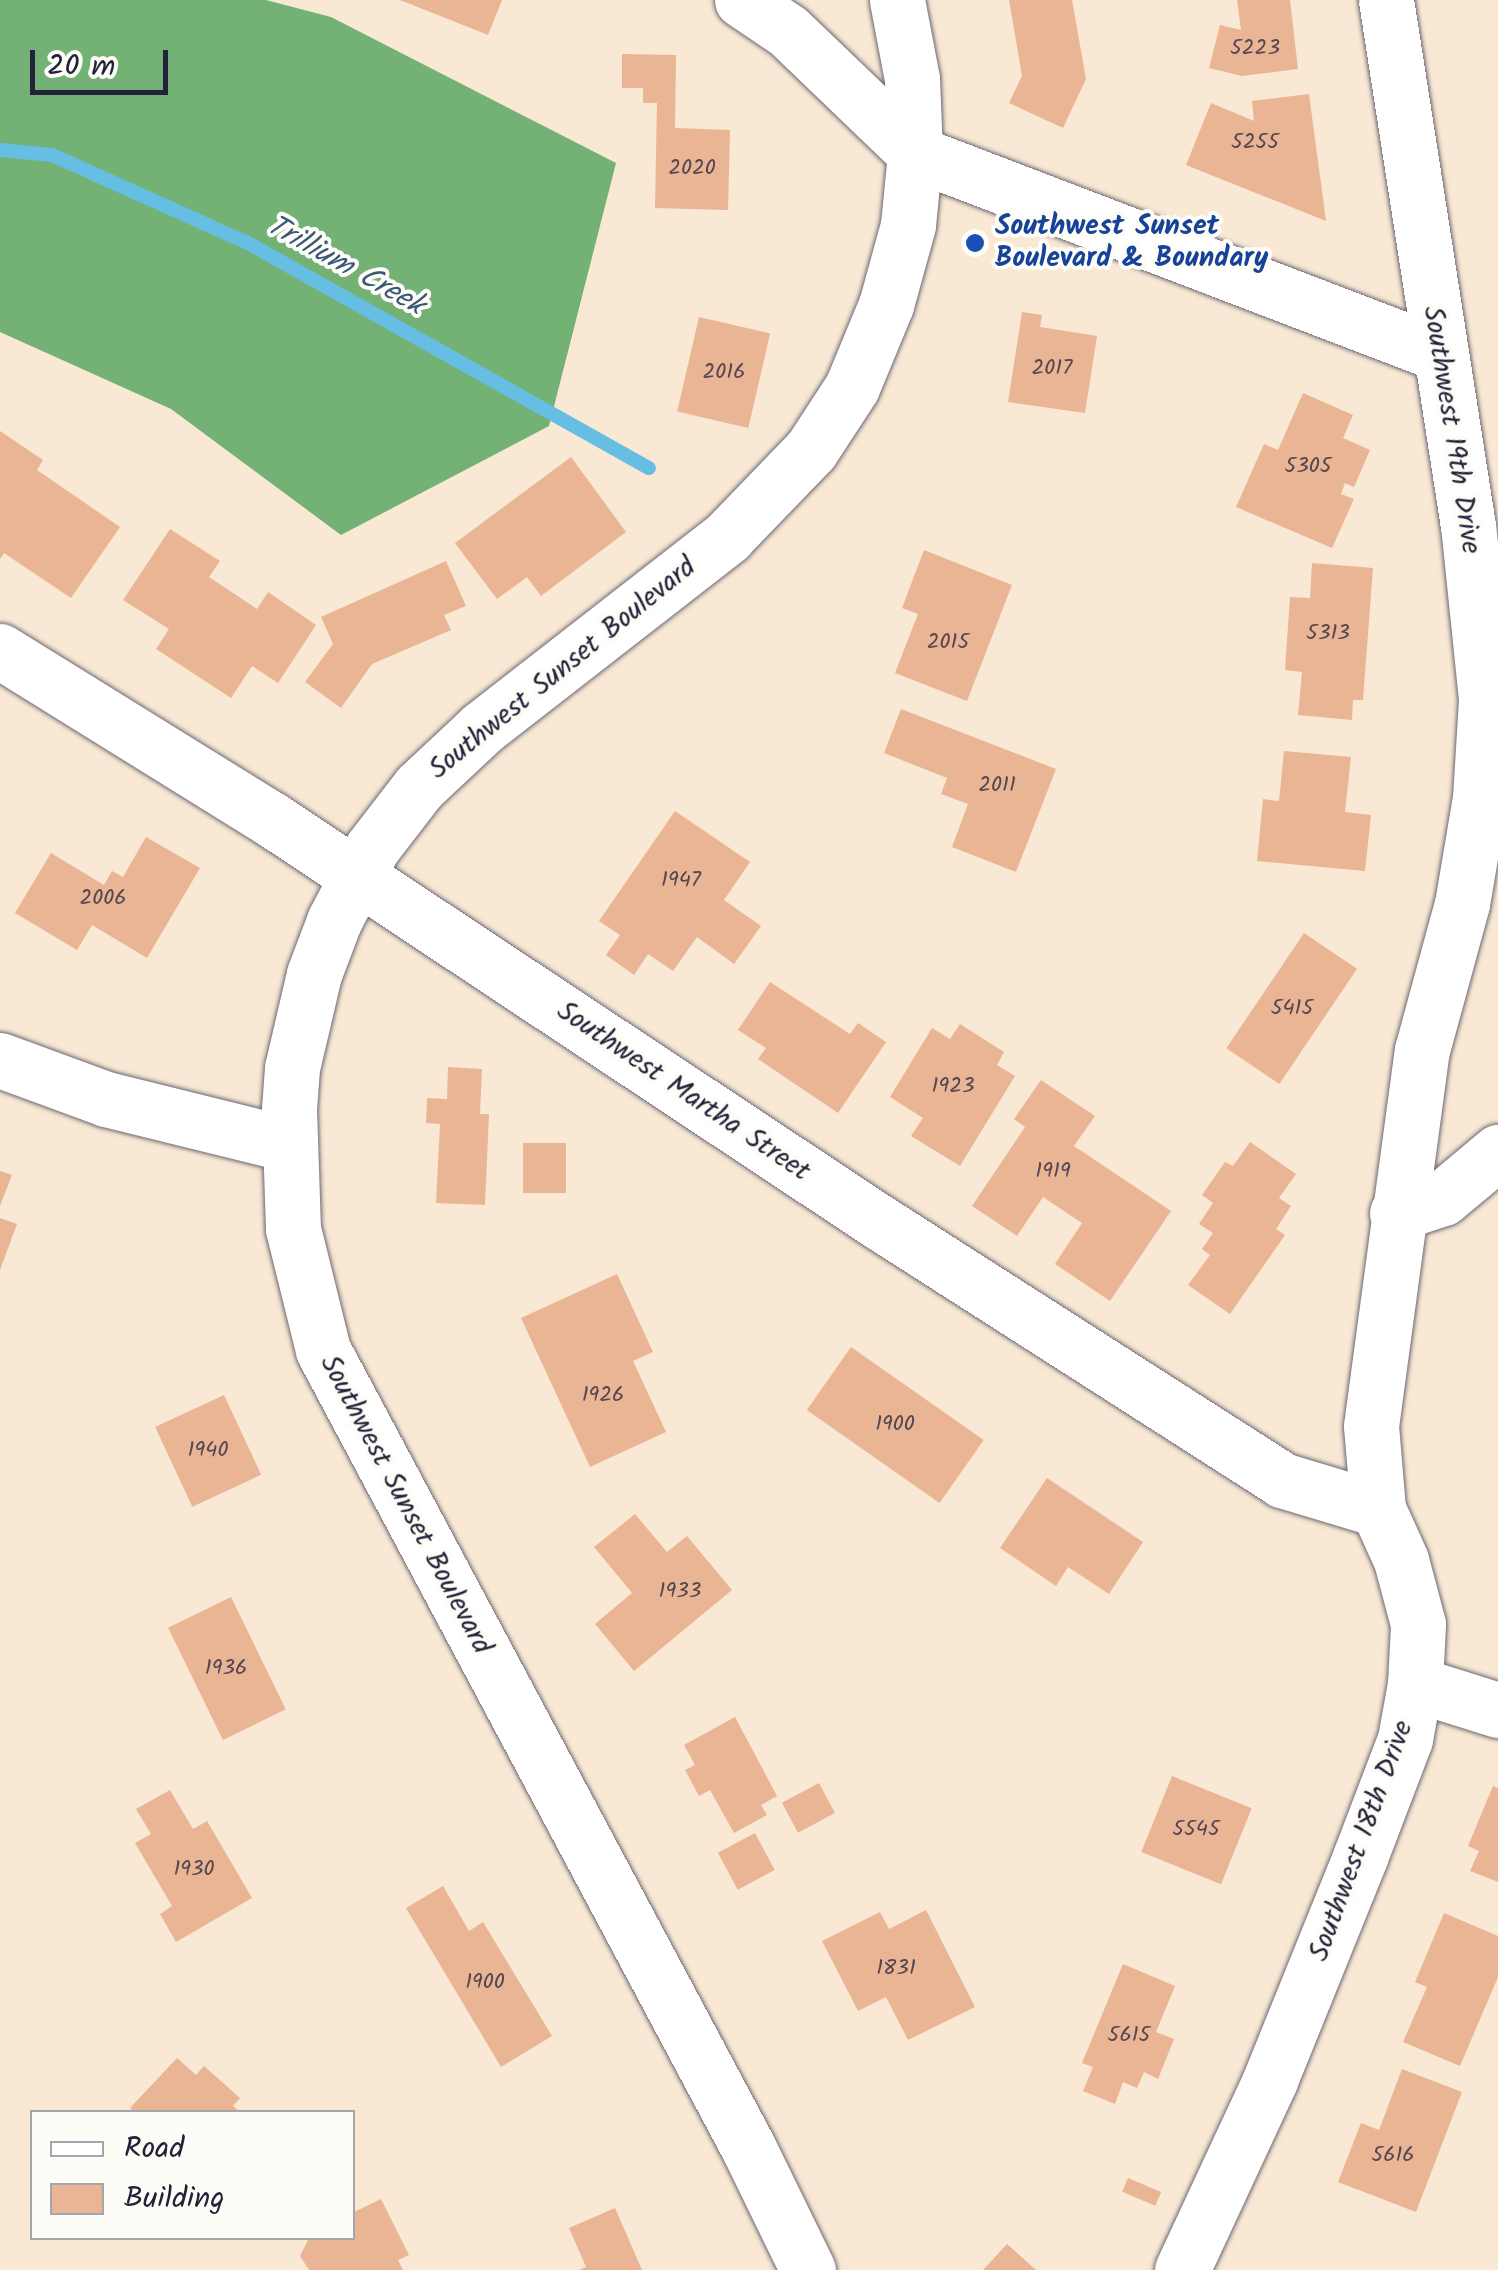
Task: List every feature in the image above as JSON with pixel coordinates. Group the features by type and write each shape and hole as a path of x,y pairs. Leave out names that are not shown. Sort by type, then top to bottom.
{"street":[{"path":"742,0 788,32 914,153 1438,353"},
{"name":"Southwest Sunset Boulevard","path":"808,2270 749,2149 323,1350 292,1229 288,1144 292,1068 314,974 334,921 372,848 418,787 482,728 727,538 810,450 852,387 886,305 908,225 914,153 912,79 897,0"},
{"name":"Southwest 19th Drive","path":"1386,0 1468,526 1486,698 1480,798 1462,904 1422,1050 1398,1214"},
{"name":"Southwest Martha Street","path":"0,651 238,798 878,1222 1282,1480 1378,1509"},
{"path":"0,1060 106,1099 288,1144"},
{"path":"1398,1214 1443,1198 1498,1152"},
{"name":"Southwest 18th Drive","path":"1182,2270 1270,2080 1405,1739 1415,1684 1418,1624 1401,1560 1378,1509 1372,1426 1398,1214"},
{"path":"1415,1684 1498,1710"}],"green space":[{"path":"0,0 266,0 331,17 616,163 549,426 341,535 171,409 0,332"}],"building":[{"path":"400,0 502,0 488,35"},
{"path":"1009,0 1072,0 1086,79 1063,128 1009,103 1022,76"},
{"path":"1237,0 1290,0 1298,69 1242,76 1209,68 1220,25 1241,30"},
{"path":"622,54 676,55 675,128 730,130 728,210 655,208 657,103 643,103 643,88 622,88"},
{"path":"1309,94 1326,221 1186,165 1211,103 1254,121 1252,101"},
{"path":"1022,312 1042,315 1040,327 1097,336 1085,413 1008,402"},
{"path":"699,317 770,333 748,428 677,412"},
{"path":"1303,393 1353,415 1343,438 1370,450 1354,487 1345,483 1341,494 1354,499 1332,548 1236,507 1264,444 1278,450"},
{"path":"0,431 43,460 37,470 120,527 71,598 4,553 0,559"},
{"path":"571,457 626,532 541,596 527,577 497,599 455,543"},
{"path":"170,529 220,561 209,577 257,609 268,592 316,625 278,683 252,666 231,698 156,649 169,629 123,600"},
{"path":"924,550 1012,585 967,701 895,673 918,614 902,608"},
{"path":"446,561 466,606 444,615 451,630 372,664 341,708 305,682 333,644 321,617"},
{"path":"1312,563 1373,568 1363,700 1353,700 1352,720 1298,715 1302,672 1285,670 1290,597 1310,598"},
{"path":"901,709 1056,769 1016,872 952,847 968,804 941,794 947,778 884,753"},
{"path":"1284,751 1351,757 1345,812 1371,815 1365,871 1257,861 1263,799 1279,801"},
{"path":"675,811 750,862 724,900 761,926 734,964 697,937 673,971 648,954 634,975 606,955 620,935 599,921"},
{"path":"146,837 200,868 147,958 92,925 77,950 15,913 51,853 104,885 112,871 123,877"},
{"path":"1304,933 1357,969 1279,1084 1226,1048"},
{"path":"770,982 850,1034 858,1023 886,1042 838,1113 758,1059 766,1048 738,1030"},
{"path":"960,1024 1004,1052 997,1065 1015,1076 960,1166 911,1136 923,1118 890,1097 932,1028 950,1039"},
{"path":"448,1067 482,1069 480,1114 489,1114 485,1205 436,1203 440,1124 426,1123 427,1098 447,1099"},
{"path":"1041,1080 1095,1116 1074,1146 1171,1211 1110,1301 1055,1264 1082,1223 1043,1197 1017,1236 972,1206 1025,1127 1014,1119"},
{"path":"1250,1142 1296,1174 1279,1198 1291,1206 1276,1229 1285,1235 1230,1314 1188,1285 1210,1255 1202,1249 1213,1233 1199,1224 1213,1203 1202,1195 1225,1162 1233,1166"},
{"path":"523,1143 566,1143 566,1193 523,1193"},
{"path":"0,1171 12,1175 0,1206"},
{"path":"0,1218 17,1224 0,1270"},
{"path":"617,1274 653,1352 633,1361 666,1432 590,1467 521,1318"},
{"path":"851,1347 984,1440 940,1503 807,1410"},
{"path":"224,1395 261,1475 192,1507 155,1427"},
{"path":"1047,1478 1143,1542 1109,1594 1068,1567 1056,1586 1000,1548"},
{"path":"635,1514 667,1552 687,1536 732,1590 634,1671 595,1624 632,1593 594,1547"},
{"path":"231,1597 286,1709 223,1740 168,1628"},
{"path":"735,1717 777,1796 761,1805 767,1815 734,1833 710,1790 699,1796 685,1770 695,1765 684,1745"},
{"path":"1172,1776 1252,1808 1221,1884 1141,1852"},
{"path":"819,1783 835,1813 798,1833 782,1803"},
{"path":"1493,1786 1498,1788 1498,1882 1470,1871 1479,1851 1468,1846"},
{"path":"170,1790 193,1829 207,1821 252,1898 176,1942 160,1914 172,1906 135,1843 151,1834 136,1809"},
{"path":"755,1833 775,1870 738,1890 718,1853"},
{"path":"443,1886 469,1931 483,1922 552,2036 501,2067 406,1908"},
{"path":"926,1910 975,2007 908,2040 886,1997 858,2011 822,1941 880,1912 889,1929"},
{"path":"1444,1913 1498,1936 1498,1977 1460,2066 1403,2042 1427,1987 1415,1982"},
{"path":"1123,1964 1175,1986 1156,2032 1174,2039 1158,2079 1144,2072 1137,2088 1123,2082 1115,2104 1083,2091 1093,2067 1082,2063"},
{"path":"177,2058 196,2075 204,2066 240,2098 233,2106 238,2110 130,2108"},
{"path":"1402,2069 1462,2092 1416,2212 1338,2182 1361,2123 1379,2130"},
{"path":"1128,2178 1161,2192 1155,2206 1122,2192"},
{"path":"381,2199 409,2255 398,2260 403,2270 309,2270 300,2256 308,2240 355,2240 355,2212"},
{"path":"615,2208 642,2270 579,2270 586,2267 569,2228"},
{"path":"1007,2244 1036,2270 983,2270"}],"waterway":[{"name":"Trillium Creek","path":"0,150 52,155 246,242 649,468"}],"place":[{"name":"Southwest Sunset Boulevard & Boundary","path":"975,243"}]}
